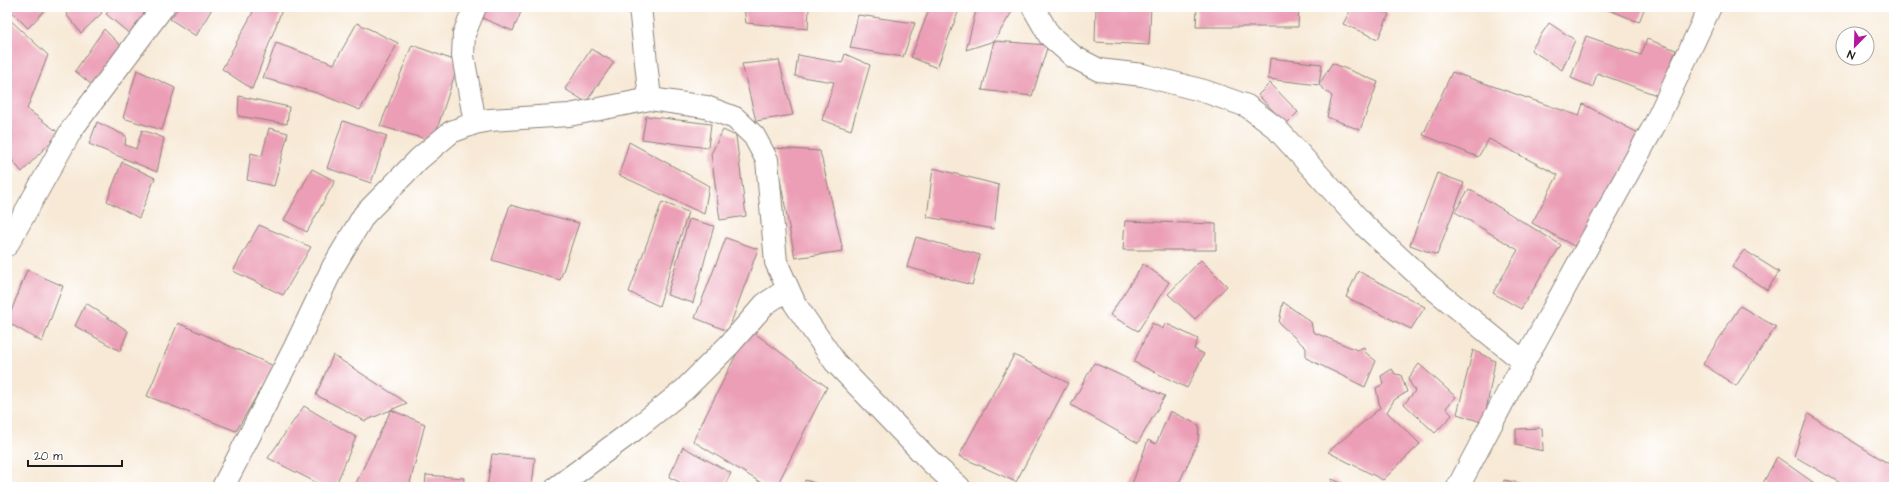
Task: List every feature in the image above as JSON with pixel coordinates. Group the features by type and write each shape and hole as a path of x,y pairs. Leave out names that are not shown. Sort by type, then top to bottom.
{"street":[{"path":"7,245 72,128 163,7"},
{"path":"475,7 464,34 463,56 475,123"},
{"path":"640,7 650,100"},
{"path":"1033,7 1049,35 1074,57 1099,70 1143,75 1204,91 1248,106 1276,128 1364,225 1424,280 1524,362"},
{"path":"1458,487 1524,362 1655,124 1710,7"},
{"path":"223,487 295,348 333,267 364,215 419,159 451,132 475,123 490,120 569,115 650,100 706,106 735,118 754,136 767,160 776,262 795,304 835,362 930,461 959,487"},
{"path":"557,487 634,430 684,390 729,345 765,304 788,289"}],"building":[{"path":"11,7 48,7 28,28 9,9"},
{"path":"72,7 97,7 102,13 81,33 66,14"},
{"path":"112,7 154,7 131,35 106,14"},
{"path":"179,7 213,7 196,36 170,19"},
{"path":"245,7 283,7 252,89 222,69 253,12"},
{"path":"488,7 523,7 513,31 482,18"},
{"path":"744,7 809,7 808,29 746,23"},
{"path":"930,7 960,7 937,68 911,57"},
{"path":"977,7 1015,7 994,41 966,50"},
{"path":"1096,7 1151,7 1149,45 1095,42"},
{"path":"1197,7 1299,7 1298,27 1196,27"},
{"path":"1352,7 1374,7 1389,14 1378,39 1343,24"},
{"path":"1602,7 1645,7 1639,22"},
{"path":"858,15 915,23 903,57 850,48"},
{"path":"7,17 48,55 27,109 59,133 22,172 7,154 7,70 11,66 7,61"},
{"path":"357,23 398,43 360,110 317,93 263,78 276,43 334,64"},
{"path":"1549,23 1575,40 1562,70 1531,50"},
{"path":"104,29 121,46 92,85 75,71"},
{"path":"1586,36 1641,55 1647,39 1676,50 1659,96 1597,73 1593,87 1571,78"},
{"path":"994,41 1048,45 1032,96 982,90"},
{"path":"412,45 459,62 433,141 380,126"},
{"path":"591,49 614,62 586,102 565,89"},
{"path":"845,54 870,65 851,130 822,120 834,82 795,76 798,55 842,63"},
{"path":"1270,58 1322,64 1319,85 1268,79"},
{"path":"779,60 793,115 756,121 742,64"},
{"path":"1332,63 1378,82 1360,130 1327,117 1332,96 1319,85"},
{"path":"137,70 175,88 162,130 123,118"},
{"path":"1452,72 1579,116 1583,104 1642,135 1612,195 1574,246 1532,223 1558,175 1489,139 1478,157 1423,135"},
{"path":"1270,83 1298,112 1286,124 1258,95"},
{"path":"239,96 289,107 287,124 238,116"},
{"path":"646,116 711,124 708,148 642,139"},
{"path":"343,121 387,136 371,183 327,168"},
{"path":"97,122 126,136 125,145 136,149 142,130 164,138 157,172 89,144"},
{"path":"269,128 288,133 274,186 247,180 251,153 262,156"},
{"path":"723,130 736,136 746,216 720,220 711,154"},
{"path":"629,142 709,186 704,214 619,175"},
{"path":"774,148 820,151 843,251 795,258"},
{"path":"122,162 155,178 139,218 107,201"},
{"path":"933,168 999,185 994,229 927,217"},
{"path":"312,169 335,181 307,232 284,220"},
{"path":"1437,173 1464,183 1437,255 1410,245"},
{"path":"1469,189 1561,245 1521,309 1493,293 1518,250 1455,212"},
{"path":"662,202 688,212 659,306 629,292"},
{"path":"510,205 579,223 560,280 492,260"},
{"path":"689,219 714,226 693,303 667,295"},
{"path":"1125,221 1216,224 1216,250 1123,250"},
{"path":"259,225 311,247 283,295 233,271"},
{"path":"916,237 980,255 972,285 907,267"},
{"path":"726,238 758,249 728,331 695,318"},
{"path":"1744,250 1779,272 1767,290 1732,267"},
{"path":"1201,260 1227,286 1195,319 1168,294"},
{"path":"1143,264 1169,282 1138,331 1110,315"},
{"path":"27,270 63,286 42,342 7,322"},
{"path":"1358,271 1425,307 1411,329 1346,297"},
{"path":"1283,302 1311,322 1313,332 1357,350 1364,347 1366,353 1376,361 1365,387 1306,358 1306,348 1279,323"},
{"path":"86,303 128,331 120,351 75,326"},
{"path":"1740,306 1776,327 1736,386 1703,364"},
{"path":"178,323 274,366 236,431 147,396"},
{"path":"1152,323 1163,329 1165,323 1198,339 1194,349 1204,354 1187,388 1134,362"},
{"path":"749,329 827,387 776,487 768,487 693,441"},
{"path":"1473,350 1495,361 1484,423 1457,414"},
{"path":"333,355 407,403 365,421 316,395"},
{"path":"1014,355 1068,383 1016,482 959,456"},
{"path":"1094,363 1165,396 1138,443 1071,405"},
{"path":"1419,364 1456,397 1446,408 1452,415 1435,433 1404,404 1415,391 1408,379"},
{"path":"1392,369 1395,374 1401,375 1407,392 1394,400 1387,412 1420,444 1383,480 1328,452 1380,408 1376,388 1383,384 1381,376"},
{"path":"304,406 356,437 335,487 325,487 268,458"},
{"path":"391,410 425,424 409,487 354,487"},
{"path":"1170,411 1199,425 1198,442 1177,487 1131,487 1148,440 1156,444"},
{"path":"1808,414 1894,467 1894,487 1847,487 1794,456"},
{"path":"1542,428 1543,451 1516,445 1516,429"},
{"path":"683,447 731,473 724,487 690,487 669,477"},
{"path":"492,454 535,458 532,487 487,487"},
{"path":"1777,457 1820,487 1761,487"},
{"path":"426,475 464,478 463,487 425,487"},
{"path":"1332,479 1350,487 1330,487"},
{"path":"805,480 828,487 804,487"},
{"path":"1504,480 1536,486 1536,487 1503,487"}]}
